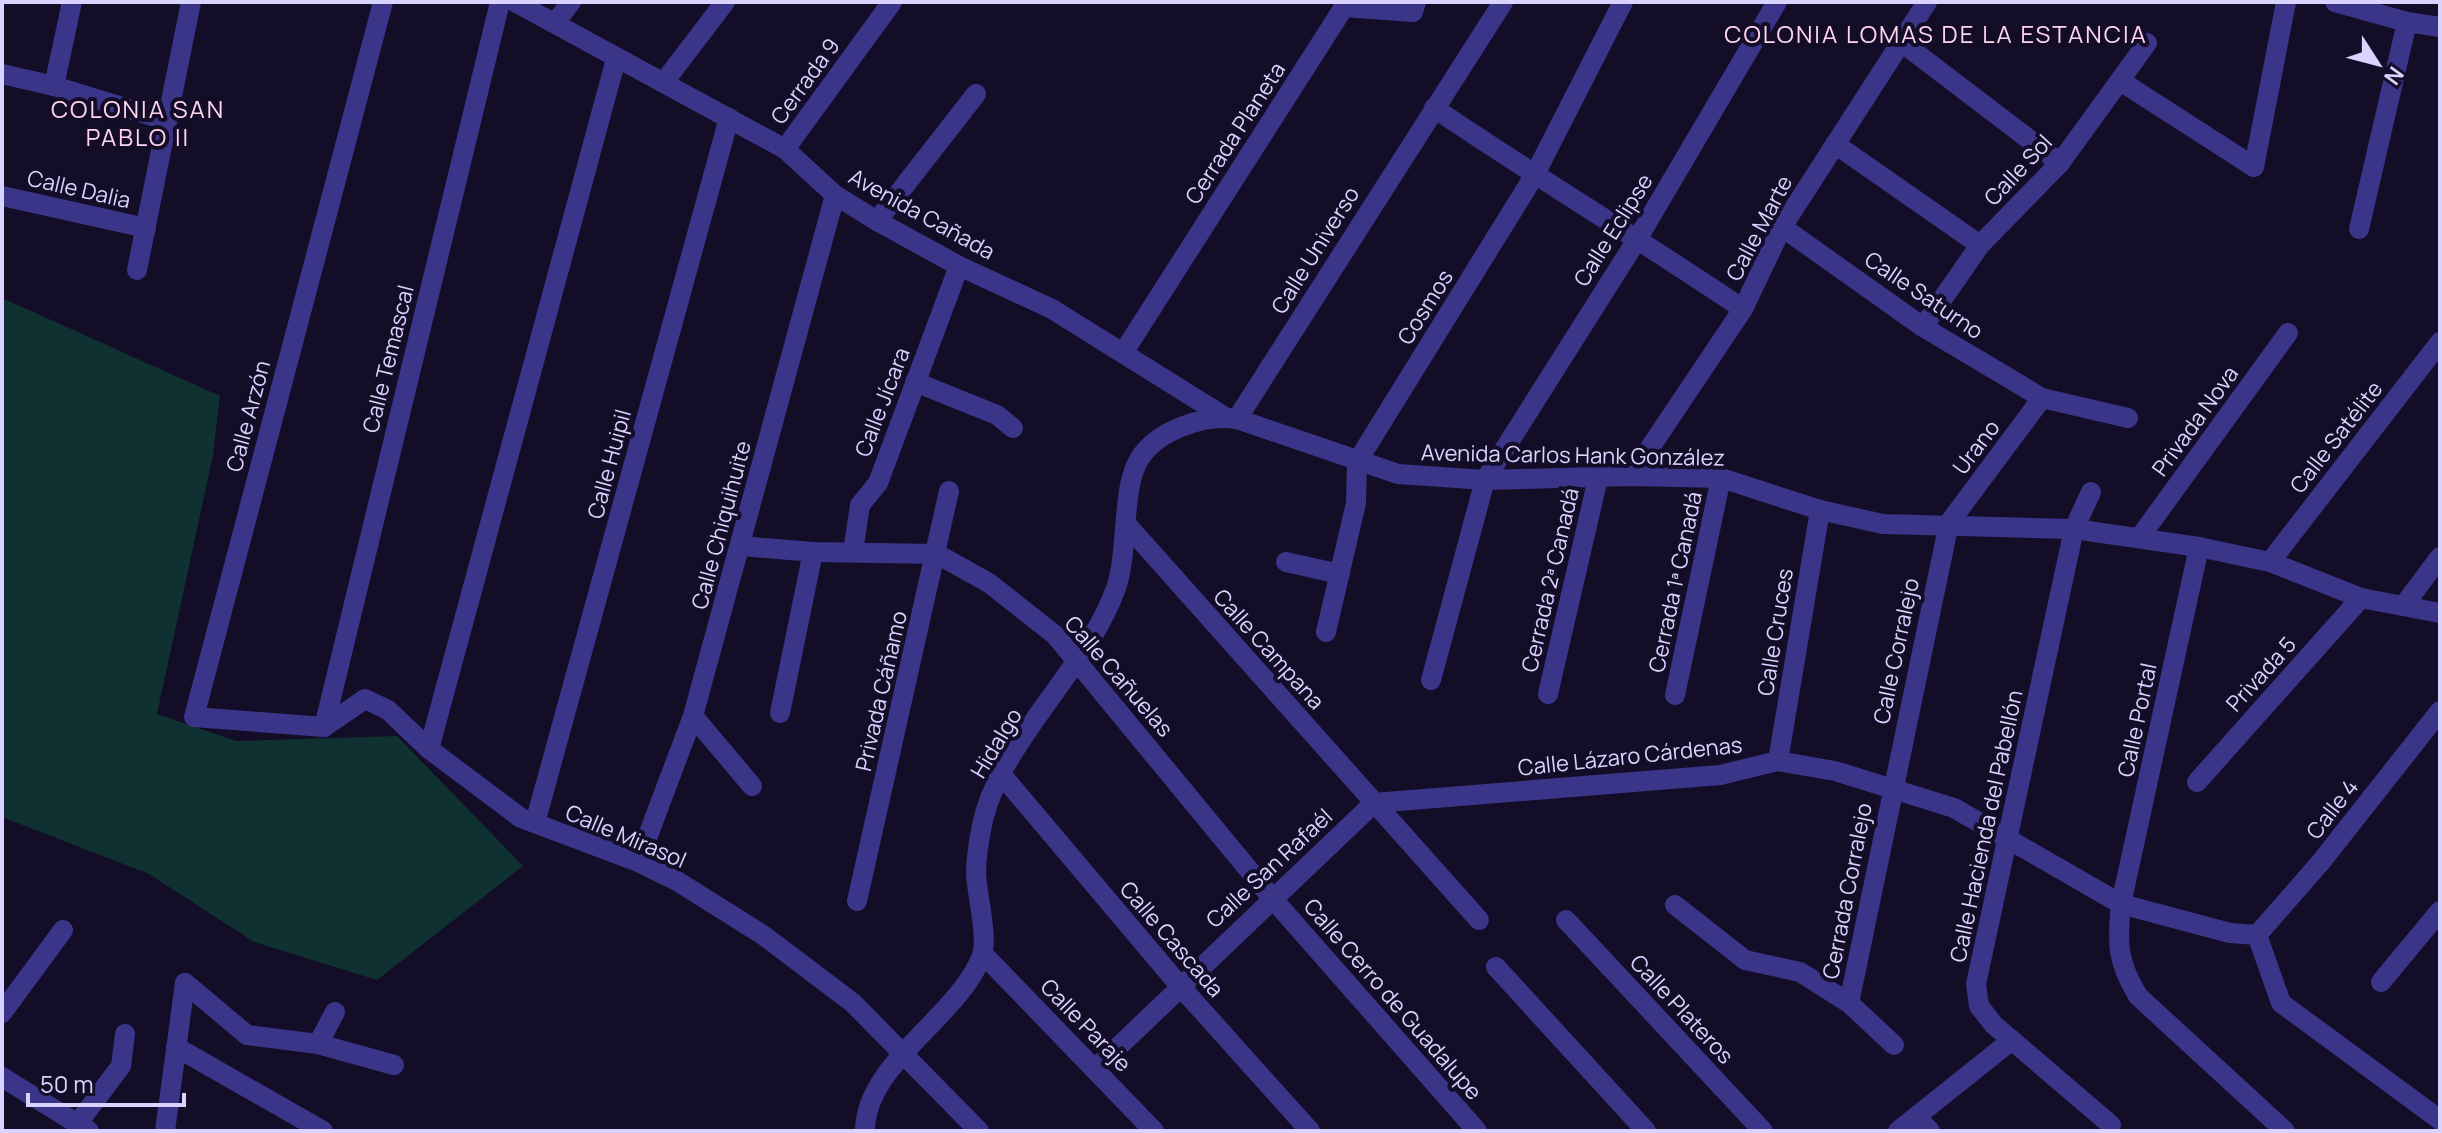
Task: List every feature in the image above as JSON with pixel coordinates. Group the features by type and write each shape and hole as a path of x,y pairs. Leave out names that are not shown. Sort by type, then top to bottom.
{"street":[{"path":"54,86 72,2"},
{"path":"137,270 191,2"},
{"name":"Calle Arzón","path":"324,727 194,717 383,2"},
{"name":"Calle Temascal","path":"324,727 500,2"},
{"name":"Avenida Cañada","path":"515,2 785,149 835,195 877,221 959,266 1052,309 1231,418"},
{"path":"555,23 571,2"},
{"path":"664,82 725,2"},
{"name":"Cerrada 9","path":"785,149 892,2"},
{"name":"Cerrada Planeta","path":"1123,353 1344,7 1413,12 1416,2"},
{"name":"Calle Universo","path":"1231,418 1503,2"},
{"name":"Cosmos","path":"1357,462 1534,176 1623,2"},
{"name":"Calle Eclipse","path":"1431,680 1485,480 1638,238 1777,2"},
{"name":"Calle Marte","path":"1631,476 1743,309 1782,227 1927,2"},
{"path":"2122,82 2254,167 2286,2"},
{"path":"2335,2 2407,22 2440,27"},
{"path":"2359,229 2407,22"},
{"path":"1900,41 2060,163"},
{"name":"Calle Sol","path":"1923,327 1980,245 2060,163 2122,82 2147,43"},
{"path":"429,749 616,59"},
{"path":"2,74 54,86 165,120"},
{"path":"877,221 976,94"},
{"path":"1434,108 1534,176 1638,238 1743,309"},
{"name":"Calle Huipil","path":"535,823 729,118"},
{"path":"1835,144 1980,245"},
{"name":"Calle Chiquihuite","path":"638,862 693,716 835,195"},
{"name":"Calle Dalia","path":"2,196 146,228"},
{"name":"Calle Saturno","path":"1782,227 1923,327 2042,398 2128,418"},
{"name":"Calle Jícara","path":"853,552 860,505 878,483 959,266"},
{"name":"Privada Nova","path":"2140,537 2288,333"},
{"name":"Calle Satélite","path":"2270,562 2440,342"},
{"path":"915,382 997,415 1013,428"},
{"name":"Urano","path":"1949,523 2042,398"},
{"name":"Avenida Carlos Hank González","path":"1231,418 1398,474 1485,480 1631,476 1721,478 1820,510 1883,524 1949,523 2074,529 2199,547 2270,562 2361,598 2440,613"},
{"name":"Hidalgo","path":"983,954 976,871 982,823 1001,774 1078,659 1116,587 1128,526 1129,480 1140,457 1159,439 1184,426 1231,418"},
{"path":"1326,632 1356,503 1357,462"},
{"name":"Cerrada 2ª Canadá","path":"1548,694 1598,478"},
{"name":"Cerrada 1ª Canadá","path":"1675,695 1721,478"},
{"name":"Privada Cáñamo","path":"857,901 949,491"},
{"name":"Calle Hacienda del Pabellón","path":"2091,492 2074,529 1976,984 1979,1006 2012,1040 2111,1125"},
{"name":"Calle Cruces","path":"1778,761 1820,510"},
{"name":"Calle Corralejo","path":"1891,788 1949,523"},
{"name":"Calle Campana","path":"1128,526 1479,920"},
{"name":"Calle Cañuelas","path":"741,546 813,552 937,554 989,583 1055,635 1078,659 1272,898"},
{"name":"Calle Portal","path":"2199,547 2121,904 2117,941 2122,970 2138,996 2285,1131"},
{"path":"780,713 813,552"},
{"path":"2404,605 2440,557"},
{"path":"1286,562 1340,574"},
{"name":"Privada 5","path":"2197,782 2361,598"},
{"name":"Calle Mirasol","path":"324,727 365,699 388,710 429,749 521,818 638,862 677,881 763,935 853,1003 979,1131"},
{"name":"Calle 4","path":"2257,935 2320,863 2440,711"},
{"path":"693,716 752,786"},
{"name":"Calle Lázaro Cárdenas","path":"1374,803 1720,775 1778,761 1835,771 1954,808 2121,904 2230,933 2257,935"},
{"name":"Calle Cascada","path":"1001,774 1180,986 1310,1131"},
{"name":"Cerrada Corralejo","path":"1849,1003 1891,788"},
{"name":"Calle San Rafaél","path":"1096,1068 1374,803"},
{"name":"Calle Cerro de Guadalupe","path":"1272,898 1477,1131"},
{"path":"1675,905 1745,960 1800,972 1849,1003 1894,1045"},
{"path":"2381,982 2440,911"},
{"name":"Calle Plateros","path":"1566,920 1763,1131"},
{"path":"2,1013 63,930"},
{"path":"2257,935 2281,1003 2440,1120"},
{"path":"865,1131 865,1116 877,1089 971,979 983,954"},
{"name":"Calle Paraje","path":"983,954 1154,1131"},
{"path":"1496,967 1646,1131"},
{"path":"165,1131 185,983 247,1035 318,1044 394,1065"},
{"path":"318,1044 335,1012"},
{"path":"2,1077 84,1127 121,1066 125,1034"},
{"path":"1898,1131 1923,1124 2012,1040"},
{"path":"176,1047 323,1131"}],"green space":[{"path":"2,298 220,396 213,455 157,714 236,741 397,736 523,866 377,980 254,942 149,874 2,817"}],"district":[{"name":"COLONIA LOMAS DE LA ESTANCIA","path":"1936,33"},
{"name":"COLONIA SAN PABLO II","path":"138,122"}]}
